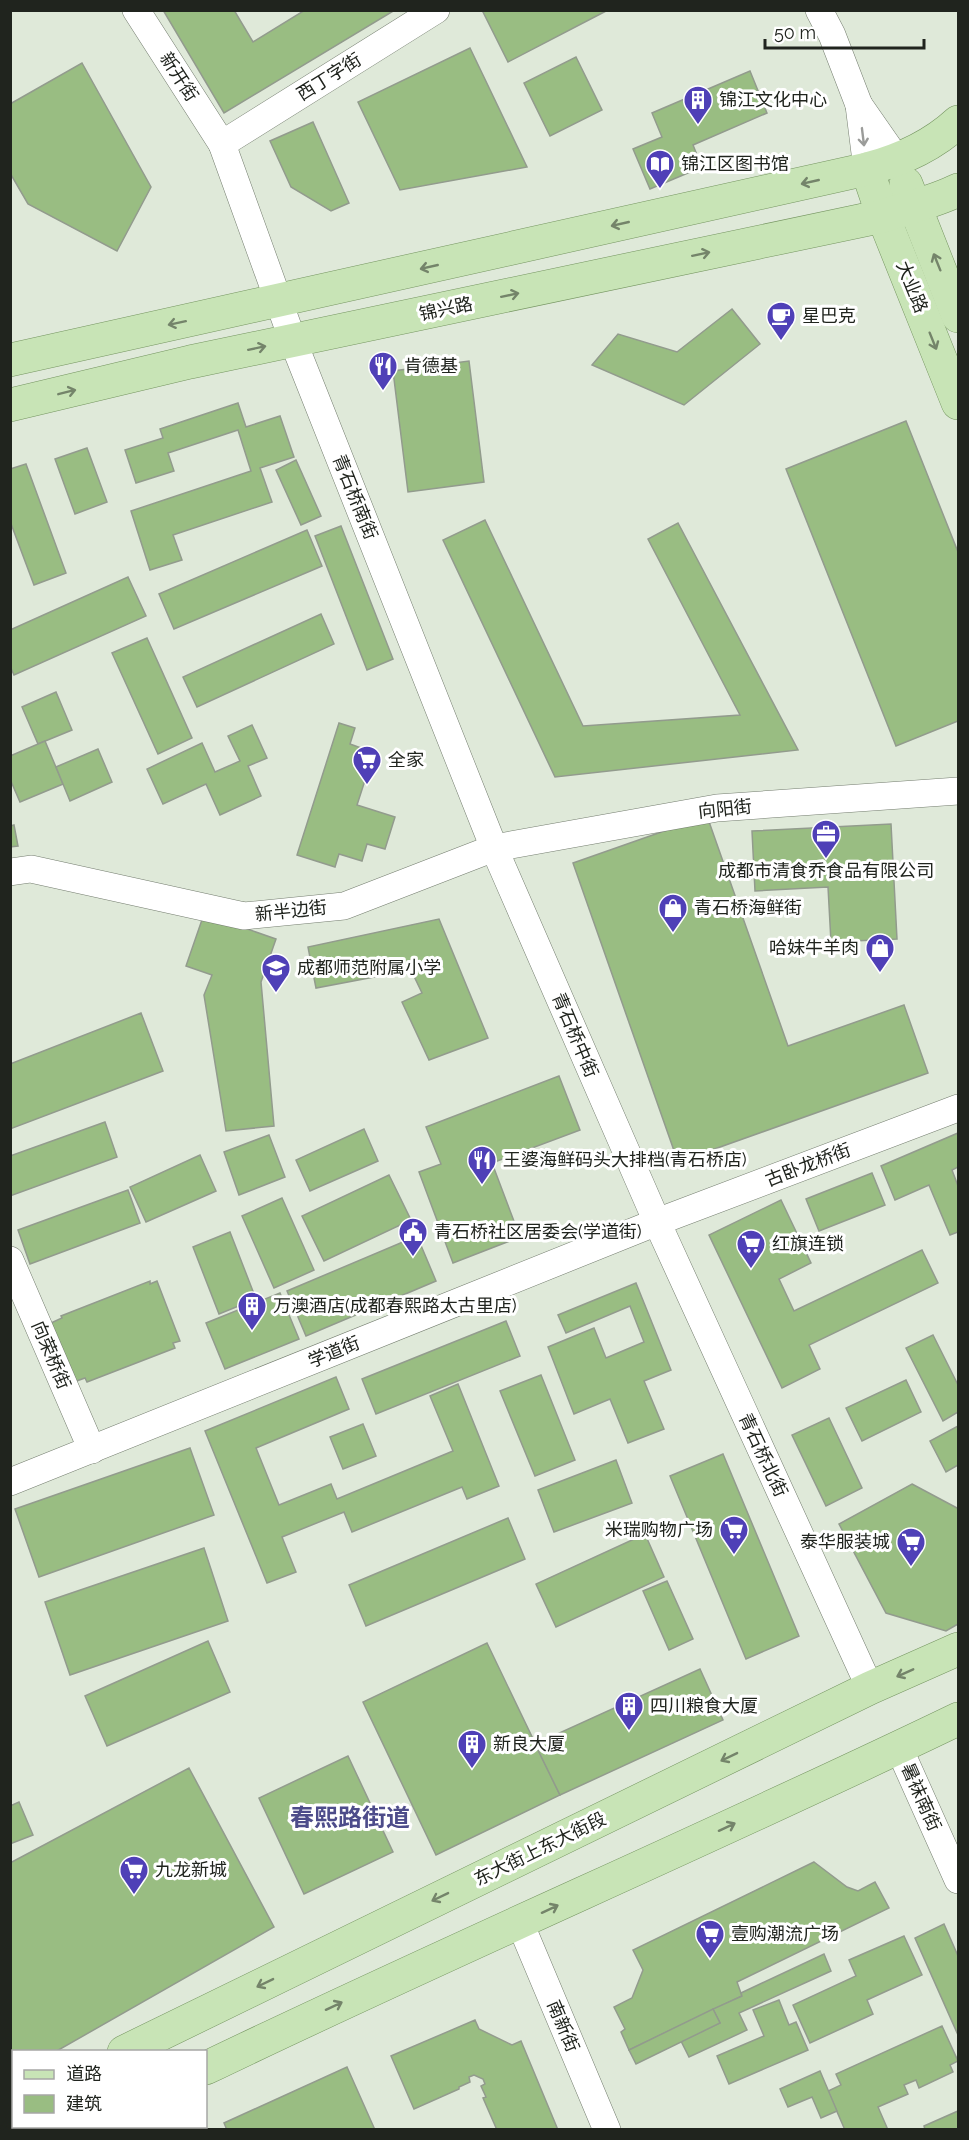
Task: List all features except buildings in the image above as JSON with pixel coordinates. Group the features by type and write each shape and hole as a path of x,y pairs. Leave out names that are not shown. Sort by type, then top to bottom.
{"main road":[{"path":"10,360 882,165 944,135 958,123"},
{"name":"大业路","path":"882,165 914,206 958,316"},
{"name":"大业路","path":"882,165 883,216 958,403"},
{"name":"锦兴路","path":"10,405 190,362 883,216 934,201 958,190"},
{"name":"东大街上东大街段","path":"128,2050 870,1688 958,1649"},
{"path":"207,2068 338,2004 520,1923 958,1719"}],"street":[{"name":"新开街","path":"136,10 222,144"},
{"name":"西丁字街","path":"222,144 436,10"},
{"path":"819,10 832,35 882,165"},
{"name":"青石桥南街","path":"222,144 293,341 494,848"},
{"name":"向阳街","path":"494,848 717,808 958,791"},
{"name":"新半边街","path":"10,872 31,869 244,916 344,906 494,848"},
{"name":"青石桥中街","path":"494,848 657,1222"},
{"name":"古卧龙桥街","path":"657,1222 958,1108"},
{"name":"学道街","path":"10,1482 657,1222"},
{"name":"青石桥北街","path":"657,1222 870,1688"},
{"name":"向荣桥街","path":"10,1260 92,1450"},
{"name":"暑袜南街","path":"899,1748 958,1880"},
{"name":"南新街","path":"520,1923 607,2130"}],"place":[{"name":"锦江文化中心","path":"698,126"},
{"name":"锦江区图书馆","path":"660,190"},
{"name":"星巴克","path":"781,342"},
{"name":"肯德基","path":"383,392"},
{"name":"全家","path":"367,786"},
{"name":"成都市清食乔食品有限公司","path":"826,860"},
{"name":"青石桥海鲜街","path":"673,934"},
{"name":"哈妹牛羊肉","path":"880,974"},
{"name":"成都师范附属小学","path":"276,994"},
{"name":"王婆海鲜码头大排档(青石桥店)","path":"482,1186"},
{"name":"青石桥社区居委会(学道街)","path":"413,1258"},
{"name":"红旗连锁","path":"751,1270"},
{"name":"万澳酒店(成都春熙路太古里店)","path":"252,1332"},
{"name":"米瑞购物广场","path":"734,1556"},
{"name":"泰华服装城","path":"911,1568"},
{"name":"四川粮食大厦","path":"629,1732"},
{"name":"新良大厦","path":"472,1770"},
{"name":"九龙新城","path":"134,1896"},
{"name":"壹购潮流广场","path":"710,1960"}],"district":[{"name":"春熙路街道","path":"350,1818"}]}
